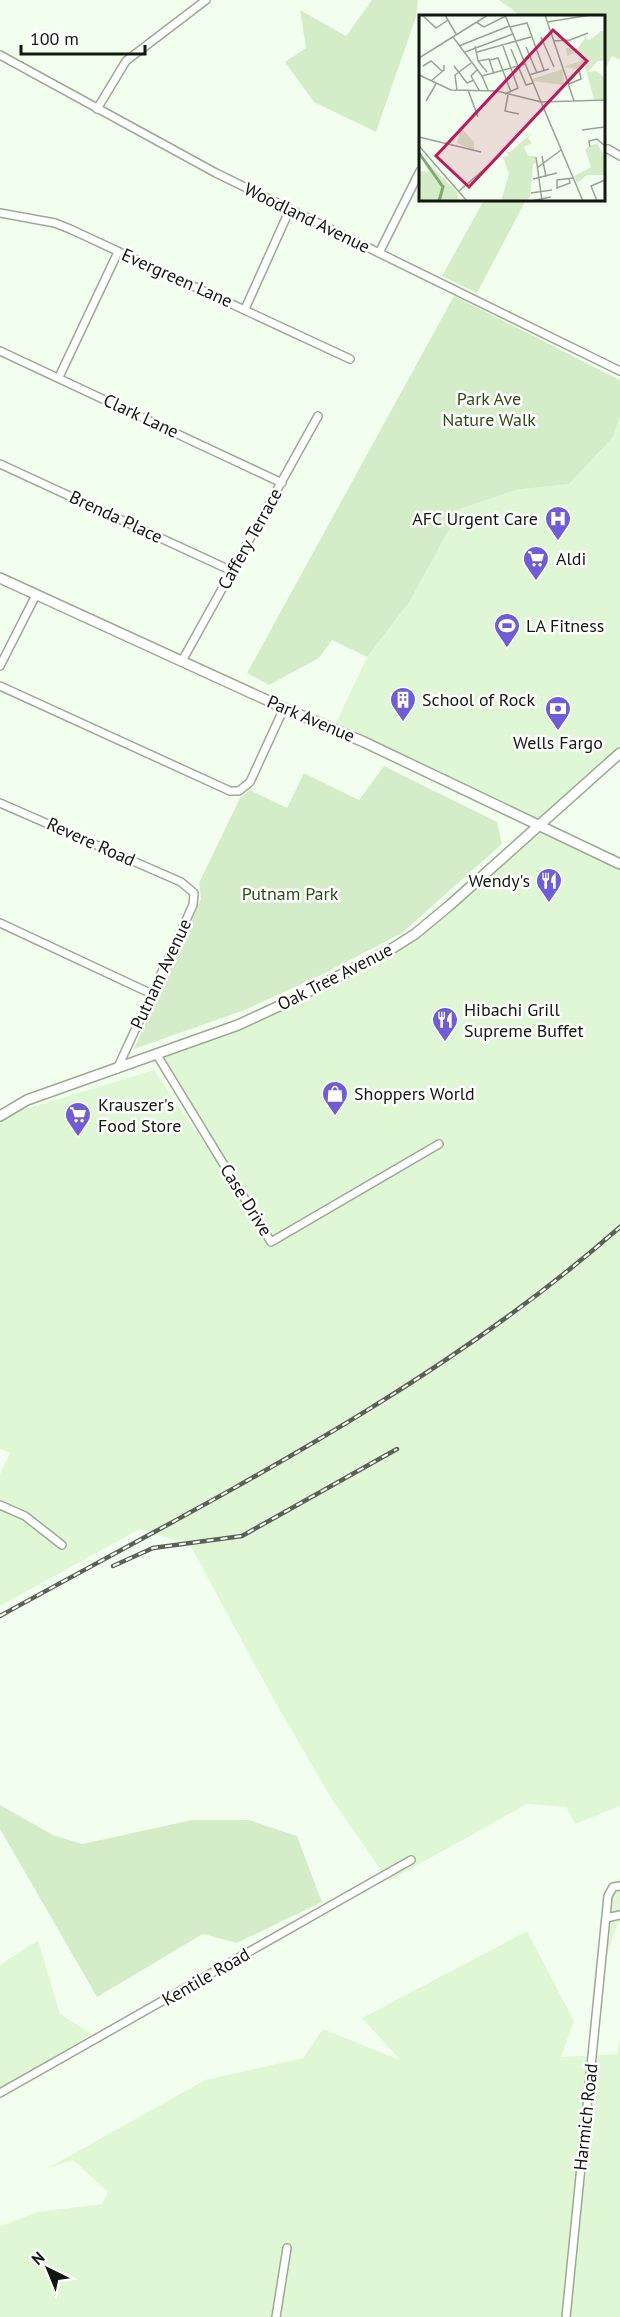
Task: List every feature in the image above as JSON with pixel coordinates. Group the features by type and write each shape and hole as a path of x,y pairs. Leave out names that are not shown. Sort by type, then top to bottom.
{"street":[{"path":"97,109 126,61 206,0"},
{"name":"Woodland Avenue","path":"0,55 216,173 620,371"},
{"path":"608,150 620,156"},
{"path":"379,253 419,173"},
{"path":"245,309 290,209"},
{"name":"Evergreen Lane","path":"0,213 55,223 245,309 350,360"},
{"path":"59,377 118,252"},
{"name":"Clark Lane","path":"0,351 282,483"},
{"name":"Caffery Terrace","path":"183,661 318,416"},
{"name":"Brenda Place","path":"0,464 232,571"},
{"name":"Park Avenue","path":"0,579 364,742 620,864"},
{"path":"0,666 36,595"},
{"path":"0,686 230,791 239,791 250,782 284,708"},
{"name":"Oak Tree Avenue","path":"0,1116 27,1100 260,1016 393,948 437,916 620,753"},
{"name":"Revere Road","path":"0,803 181,882"},
{"name":"Putnam Avenue","path":"117,1069 193,905 194,893 181,882"},
{"path":"0,923 152,994"},
{"name":"Case Drive","path":"157,1055 272,1242 439,1144"},
{"path":"0,1505 25,1516 62,1545"},
{"name":"Kentile Road","path":"0,2094 411,1860"},
{"name":"Harmich Road","path":"566,2317 608,1896 614,1887 620,1886"},
{"path":"606,1918 620,1915"},
{"path":"276,2317 287,2248"}],"shaded area":[{"path":"620,416 620,753 541,826 620,864 620,1806 575,1824 566,1807 527,1804 389,1881 334,1803 275,1702 190,1545 140,1529 0,1606 0,1474 10,1453 0,1449 0,1122 9,1114 154,1070 254,1216 157,1055 192,1043 393,948 540,826 333,729 367,657 410,601 460,509 515,490 569,484 613,437"},
{"path":"620,1878 620,1922 592,1999 604,1891"},
{"path":"527,1931 574,2021 561,2057 617,2054 620,2040 620,2317 0,2317 0,2226 38,2212 102,2204 108,2192 73,2160 46,2169 205,2080 303,2058 323,2029 400,2060 362,2018"},
{"path":"38,1940 60,2014 92,2034 0,2089 0,1965"}],"green space":[{"path":"372,0 418,0 416,17 376,132 314,102 285,62 306,48 300,10 346,36"},
{"path":"499,0 620,0 620,60 612,56 605,69 605,15 520,15"},
{"path":"483,201 525,201 477,293 442,276"},
{"name":"Park Ave Nature Walk","path":"454,296 620,380 620,416 613,437 569,484 515,490 460,509 410,601 367,657 332,640 319,658 269,685 247,673"},
{"name":"Putnam Park","path":"384,766 497,822 502,844 402,933 321,975 245,1010 134,1049 201,899 199,883 240,798 250,790 287,808 304,773 359,800"},
{"path":"0,1805 53,1835 82,1844 192,1820 249,1820 297,1836 322,1902 237,1943 203,1934 97,1997 0,1829"}],"railway":[{"path":"0,1616 242,1484 399,1390 476,1340 620,1227"},
{"path":"113,1566 153,1548 242,1536 397,1449"}],"place":[{"name":"AFC Urgent Care","path":"558,542"},
{"name":"Aldi","path":"536,582"},
{"name":"LA Fitness","path":"507,649"},
{"name":"School of Rock","path":"403,723"},
{"name":"Wells Fargo","path":"558,732"},
{"name":"Wendy's","path":"549,904"},
{"name":"Hibachi Grill Supreme Buffet","path":"445,1043"},
{"name":"Shoppers World","path":"335,1117"},
{"name":"Krauszer's Food Store","path":"78,1138"}]}
